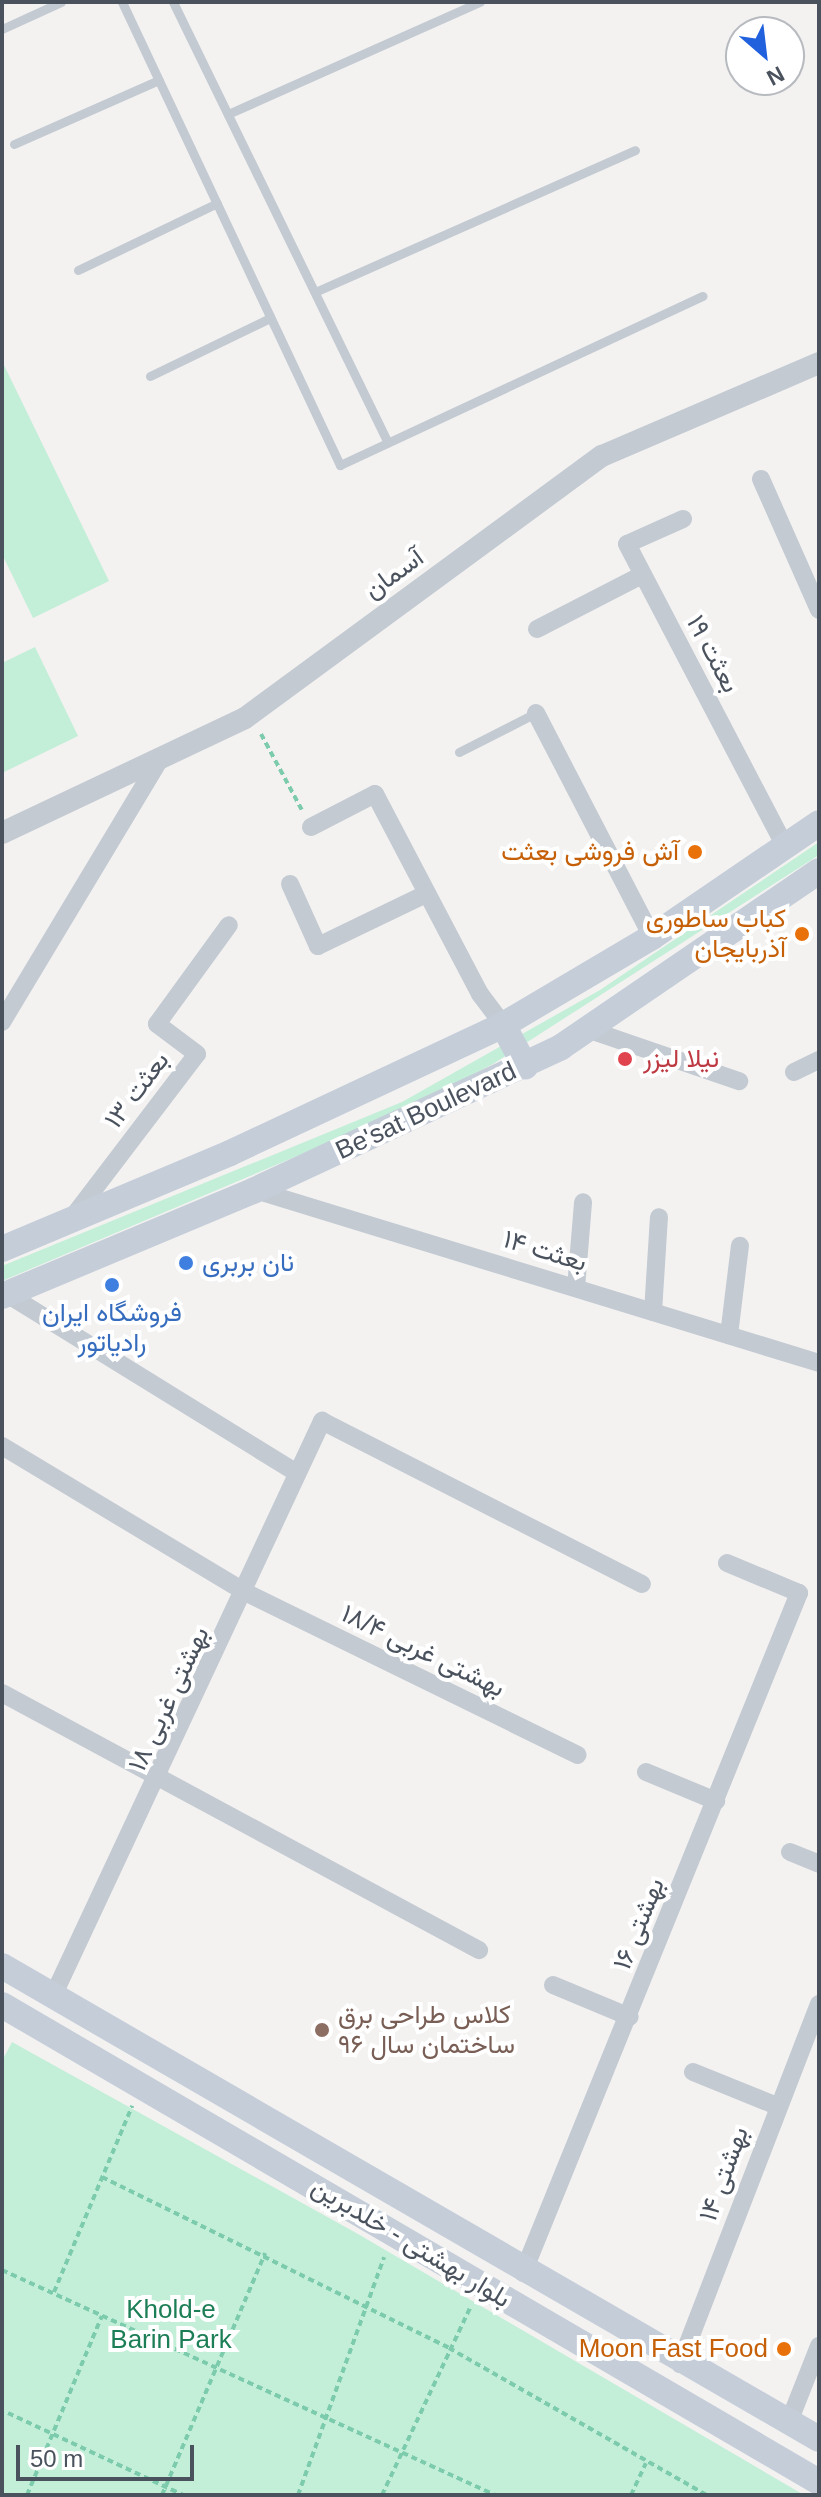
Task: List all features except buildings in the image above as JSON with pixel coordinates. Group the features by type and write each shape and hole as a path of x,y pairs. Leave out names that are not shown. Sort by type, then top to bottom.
{"main road":[{"name":"Be'sat Boulevard","path":"2,1249 230,1153 503,1025 652,937 783,843 819,823"},
{"name":"Be'sat Boulevard","path":"4,1295 255,1190 525,1066 587,1029 819,871"},
{"path":"503,1025 525,1066"},
{"name":"بلوار بهشتی - خلدبرین","path":"2,1966 680,2364 819,2439"},
{"name":"بلوار بهشتی - خلدبرین","path":"5,2013 144,2085 482,2287 819,2482"}],"street":[{"name":"آسمان","path":"2,833 158,762 250,714 602,456 819,363"},
{"path":"761,479 819,610"},
{"name":"بعثت ۱۹","path":"683,519 627,544 783,843"},
{"path":"537,629 642,575"},
{"path":"536,713 652,937"},
{"path":"2,1022 158,762"},
{"path":"311,827 375,794 426,894 503,1025"},
{"path":"290,884 318,946 426,894"},
{"name":"۱۳ بعثت","path":"72,1218 197,1054 157,1024 229,925"},
{"path":"587,1029 739,1081"},
{"path":"794,1072 819,1060"},
{"name":"بعثت ۱۴","path":"255,1190 819,1363"},
{"path":"576,1288 583,1202"},
{"path":"653,1312 659,1217"},
{"path":"729,1335 740,1246"},
{"path":"4,1295 297,1473"},
{"name":"بهشتی غربی ۱۸","path":"54,1994 160,1780 322,1421 642,1584"},
{"name":"بهشتی غربی ۱۸/۴","path":"2,1446 247,1593 577,1755"},
{"name":"۱۶ بهشتی","path":"523,2273 630,2017 799,1593 727,1563"},
{"path":"2,1693 479,1950"},
{"path":"646,1772 716,1801"},
{"path":"790,1852 819,1864"},
{"path":"553,1985 630,2017"},
{"name":"۱۴ بهشتی","path":"680,2364 777,2106 819,2004"},
{"path":"693,2072 777,2106"},
{"path":"789,2422 819,2346"}],"lane":[{"path":"2,29 61,2"},
{"path":"122,2 340,465 703,296"},
{"path":"173,2 388,442"},
{"path":"228,114 480,2"},
{"path":"14,144 159,80"},
{"path":"315,292 635,150"},
{"path":"78,270 217,203"},
{"path":"150,376 270,318"},
{"path":"459,752 536,713"}],"path":[{"path":"250,714 311,827"},
{"path":"54,2292 144,2085"},
{"path":"102,2177 265,2253 449,2348 707,2495"},
{"path":"298,2495 364,2306 395,2233"},
{"path":"162,2495 265,2253"},
{"path":"2,2270 495,2495"},
{"path":"382,2495 449,2348 482,2287"},
{"path":"27,2495 102,2316"},
{"path":"8,2413 183,2495"},
{"path":"631,2495 646,2463"}],"green space":[{"path":"2,361 109,581 33,618 2,554"},
{"path":"35,647 78,736 2,773 2,663"},
{"path":"819,842 819,855 493,1064 394,1115 2,1281 2,1266 402,1102 600,990"},
{"name":"Khold-e Barin Park","path":"12,2042 358,2234 804,2495 2,2495 2,2061"}],"place":[{"name":"آش فروشی بعثت","path":"695,852"},
{"name":"کباب ساطوری آذربایجان","path":"802,934"},
{"name":"نیلا لیزر","path":"625,1059"},
{"name":"نان بربری","path":"186,1263"},
{"name":"فروشگاه ایران رادیاتور","path":"112,1285"},
{"name":"کلاس طراحی برق ساختمان سال ۹۶","path":"322,2030"},
{"name":"Moon Fast Food","path":"784,2349"}]}
